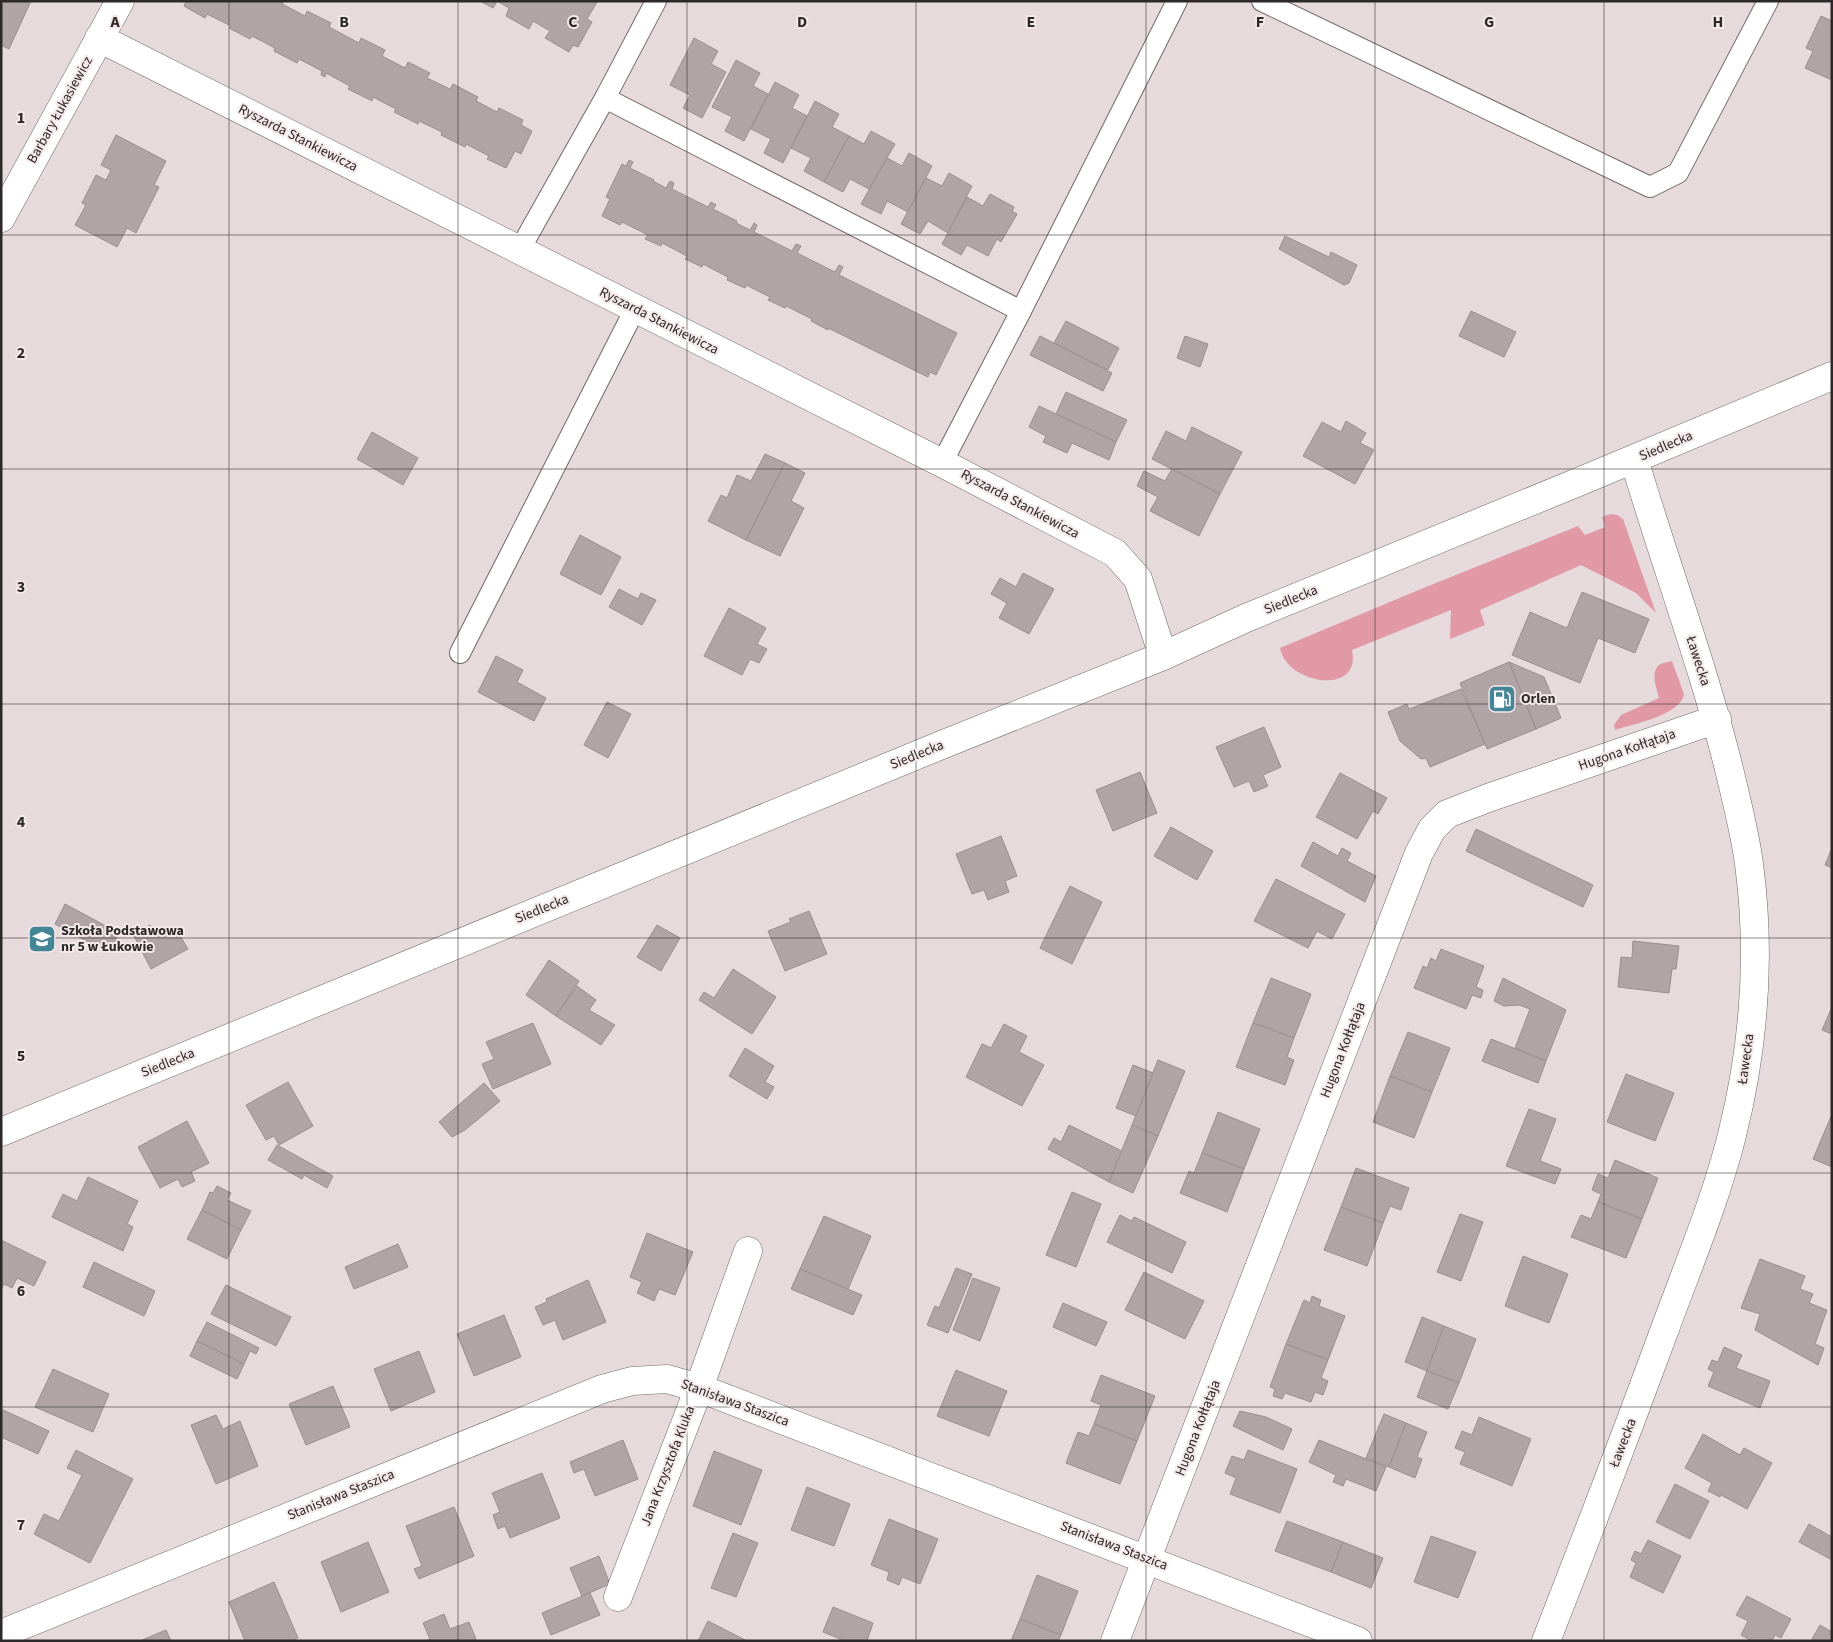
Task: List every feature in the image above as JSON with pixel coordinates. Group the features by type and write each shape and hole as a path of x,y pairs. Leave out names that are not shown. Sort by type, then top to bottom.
{"street":[{"name":"Barbary Łukasiewicz","path":"1,218 120,1"},
{"name":"Ryszarda Stankiewicza","path":"99,38 942,463 1115,554 1138,579 1163,656"},
{"name":"Siedlecka","path":"1,1132 912,757 1163,656 1246,618 1832,376"},
{"name":"Ławecka","path":"1546,1641 1624,1442 1712,1203 1732,1135 1747,1063 1754,998 1755,963 1752,895 1742,823 1717,719 1634,459"},
{"name":"Hugona Kołłątaja","path":"1116,1641 1420,853 1432,829 1447,814 1488,798 1717,719"},
{"name":"Jana Krzysztofa Kluka","path":"618,1597 698,1388 748,1250"},
{"name":"Stanisława Staszica","path":"1,1634 602,1389 632,1381 667,1379 698,1388 1358,1641"}],"lane":[{"path":"520,250 605,98 656,1"},
{"path":"942,463 1021,311 1177,1"},
{"path":"1262,1 1650,187 1678,173 1768,1"},
{"path":"605,98 1021,311"},
{"path":"460,653 635,309"}],"shaded area":[{"path":"1610,514 1617,515 1623,519 1656,613 1636,593 1581,565 1480,610 1485,625 1450,639 1451,610 1352,650 1352,665 1346,674 1335,679 1322,680 1308,677 1286,661 1280,648 1578,526 1585,535 1605,527 1602,517"},
{"path":"1672,661 1684,694 1681,701 1674,708 1655,718 1615,730 1614,725 1621,715 1659,698 1655,681 1656,668 1663,663"}],"building":[{"path":"1,1 31,1 9,49 1,45"},
{"path":"186,1 284,1 282,4 305,16 307,11 331,23 329,27 359,43 361,38 385,50 382,56 405,68 408,62 430,73 427,78 450,89 453,84 478,97 476,101 497,112 499,108 523,120 521,125 532,131 521,154 515,151 506,168 487,159 489,156 466,144 465,147 441,135 442,132 419,121 418,124 394,112 396,109 373,97 372,101 348,89 350,86 326,73 325,77 321,75 322,71 299,59 297,63 274,51 275,48 252,36 250,39 229,28 231,26 207,14 205,18 184,6"},
{"path":"480,1 497,1 493,8"},
{"path":"497,1 597,2 587,19 592,22 578,47 573,45 569,52 545,38 550,31 533,21 529,29 506,16 509,8"},
{"path":"1821,16 1832,21 1832,80 1805,68 1813,51 1806,48"},
{"path":"694,38 718,51 711,64 726,72 702,118 683,108 690,95 670,85"},
{"path":"736,60 760,73 753,86 768,94 744,141 725,131 732,117 712,107"},
{"path":"775,82 799,95 792,108 807,116 783,163 764,153 771,139 751,129"},
{"path":"815,101 839,114 832,127 849,136 824,182 804,171 811,158 791,148"},
{"path":"871,131 895,144 869,189 850,179 843,192 824,182 849,136 864,144"},
{"path":"116,135 166,161 154,185 159,187 136,233 127,228 117,247 75,225 86,205 82,203 96,175 106,180 111,170 101,165"},
{"path":"909,153 932,166 908,212 887,201 881,214 861,204 887,158 902,166"},
{"path":"629,160 633,162 630,168 666,188 670,181 674,183 672,189 708,207 711,202 716,205 713,209 750,230 754,223 757,225 754,232 792,251 796,244 801,246 797,253 835,272 839,265 843,267 839,275 957,333 936,375 930,372 928,377 828,328 828,330 811,321 812,319 786,306 785,308 768,300 770,297 746,285 745,288 727,280 728,277 703,264 702,267 685,259 687,256 662,243 661,246 645,239 648,235 622,222 620,225 602,216 610,199 606,197 622,164 626,166"},
{"path":"949,173 972,186 948,233 928,221 920,234 901,224 926,178 942,186"},
{"path":"990,194 1014,207 1012,211 1017,214 1001,242 997,239 988,256 967,245 961,255 942,244 967,197 983,206"},
{"path":"1285,236 1329,257 1331,252 1357,265 1349,283 1344,285 1279,249"},
{"path":"1471,311 1516,332 1504,357 1459,336"},
{"path":"1066,321 1119,348 1108,370 1054,343"},
{"path":"1040,336 1112,373 1103,391 1030,355"},
{"path":"1185,336 1208,344 1200,367 1177,358"},
{"path":"1066,392 1127,420 1116,442 1056,414"},
{"path":"1039,406 1116,442 1109,460 1072,443 1067,453 1043,442 1046,436 1029,427"},
{"path":"1346,421 1366,433 1360,443 1374,450 1355,484 1303,456 1322,422 1341,432"},
{"path":"1192,427 1242,452 1220,494 1152,459 1166,431 1186,441"},
{"path":"372,432 418,458 403,485 357,459"},
{"path":"765,454 785,463 746,540 708,521 721,495 727,498 737,475 751,481"},
{"path":"785,463 805,473 791,501 804,508 780,556 746,540"},
{"path":"1172,469 1220,494 1199,536 1150,511 1158,497 1137,486 1144,471 1165,481"},
{"path":"580,535 621,557 601,595 560,574"},
{"path":"1023,573 1054,589 1029,634 999,618 1007,603 991,594 1000,578 1016,587"},
{"path":"619,589 638,599 641,593 656,600 642,625 609,607"},
{"path":"1582,592 1649,619 1635,653 1598,638 1580,683 1512,655 1530,612 1567,628"},
{"path":"729,608 766,628 757,644 767,649 759,663 750,659 742,675 704,656"},
{"path":"496,656 523,670 517,682 546,698 534,721 478,692"},
{"path":"1509,662 1544,677 1561,718 1536,729"},
{"path":"1509,662 1536,729 1487,749 1460,683"},
{"path":"1461,689 1485,744 1430,767 1426,758 1421,759 1400,741 1388,712 1407,704 1409,709"},
{"path":"607,702 631,714 608,758 584,745"},
{"path":"1264,727 1281,767 1263,775 1268,786 1254,792 1249,781 1234,787 1216,747"},
{"path":"1140,772 1157,813 1113,831 1096,790"},
{"path":"1340,773 1387,798 1378,814 1373,811 1357,839 1316,817"},
{"path":"1171,827 1213,851 1197,880 1154,856"},
{"path":"1476,829 1593,885 1583,907 1466,851"},
{"path":"1001,836 1017,876 1005,881 1009,892 988,900 984,890 972,894 956,854"},
{"path":"1313,842 1338,856 1342,848 1351,853 1347,861 1376,876 1365,902 1301,866"},
{"path":"1832,848 1832,868 1825,865"},
{"path":"1276,879 1345,914 1332,939 1317,931 1308,948 1254,921"},
{"path":"1070,886 1102,902 1072,964 1040,948"},
{"path":"65,904 119,933 109,953 55,924"},
{"path":"809,911 827,954 785,971 768,931 791,922 789,919"},
{"path":"150,925 156,937 175,927 188,949 151,969 133,934"},
{"path":"657,925 680,938 661,971 637,957"},
{"path":"1633,941 1679,946 1676,969 1672,969 1669,993 1618,987 1621,957 1632,958"},
{"path":"1441,949 1484,966 1476,987 1483,990 1481,998 1472,995 1466,1009 1414,988 1423,966 1427,968 1431,958 1436,961"},
{"path":"549,960 579,981 556,1016 526,995"},
{"path":"733,969 776,997 752,1034 699,1000 704,992 714,998"},
{"path":"1271,978 1311,994 1294,1038 1253,1023"},
{"path":"1503,978 1566,1010 1546,1061 1515,1048 1530,1009 1519,1005 1504,1006 1494,1001"},
{"path":"577,986 596,1000 589,1010 615,1025 601,1045 556,1016"},
{"path":"1832,1007 1832,1034 1822,1030"},
{"path":"533,1023 551,1064 493,1089 482,1064 494,1059 486,1042"},
{"path":"1253,1023 1294,1038 1287,1057 1294,1060 1285,1085 1236,1067"},
{"path":"1004,1024 1027,1036 1019,1052 1044,1065 1022,1106 966,1077 982,1044 991,1048"},
{"path":"1408,1032 1450,1048 1432,1092 1390,1076"},
{"path":"1491,1039 1546,1061 1538,1083 1482,1061"},
{"path":"745,1048 774,1066 765,1082 774,1087 767,1099 729,1076"},
{"path":"1158,1060 1185,1071 1158,1136 1132,1125"},
{"path":"1133,1065 1153,1073 1136,1116 1116,1108"},
{"path":"1626,1074 1674,1093 1655,1141 1607,1122"},
{"path":"1390,1076 1432,1092 1414,1138 1373,1122"},
{"path":"288,1082 313,1126 279,1145 274,1136 266,1140 246,1105"},
{"path":"484,1083 500,1101 465,1130 452,1137 439,1122"},
{"path":"1529,1109 1556,1119 1540,1161 1561,1169 1555,1184 1506,1166"},
{"path":"1218,1112 1260,1129 1244,1169 1202,1153"},
{"path":"1832,1114 1832,1167 1813,1159"},
{"path":"187,1121 209,1163 191,1172 195,1181 182,1187 178,1179 160,1188 138,1147"},
{"path":"1069,1125 1122,1151 1109,1182 1048,1149 1054,1138 1061,1142"},
{"path":"1132,1125 1158,1136 1133,1193 1109,1182"},
{"path":"277,1145 333,1176 327,1188 304,1175 302,1179 268,1160"},
{"path":"1202,1153 1244,1169 1227,1212 1180,1193 1189,1171 1194,1173"},
{"path":"1615,1160 1658,1178 1642,1219 1598,1202 1601,1194 1592,1190 1598,1174 1608,1178"},
{"path":"1356,1168 1409,1188 1401,1210 1390,1206 1383,1223 1341,1207"},
{"path":"88,1177 138,1201 127,1224 133,1227 123,1251 52,1217 63,1194 77,1201"},
{"path":"217,1186 231,1193 227,1200 251,1211 241,1230 202,1210 210,1192 213,1193"},
{"path":"1072,1192 1101,1204 1076,1267 1046,1255"},
{"path":"1598,1202 1642,1219 1626,1258 1571,1237 1581,1215 1591,1219"},
{"path":"1341,1207 1383,1223 1367,1266 1324,1250"},
{"path":"202,1210 241,1230 227,1259 187,1239"},
{"path":"1460,1214 1483,1222 1461,1281 1437,1272"},
{"path":"1120,1215 1132,1221 1134,1217 1186,1242 1172,1273 1107,1242"},
{"path":"824,1216 871,1236 848,1289 800,1269"},
{"path":"647,1233 693,1252 675,1295 659,1289 654,1301 637,1293 642,1282 630,1277"},
{"path":"1,1240 46,1262 34,1286 17,1278 12,1288 4,1284 1,1290"},
{"path":"398,1244 408,1267 354,1289 345,1267"},
{"path":"1523,1256 1568,1274 1549,1323 1505,1306"},
{"path":"1760,1259 1805,1276 1800,1289 1813,1294 1809,1303 1827,1310 1815,1344 1824,1348 1818,1365 1755,1330 1760,1314 1741,1308"},
{"path":"94,1262 155,1291 144,1316 83,1287"},
{"path":"956,1268 972,1274 948,1333 927,1325 935,1306 939,1308"},
{"path":"800,1269 862,1295 853,1315 791,1289"},
{"path":"1144,1272 1204,1301 1185,1339 1125,1310"},
{"path":"973,1278 1000,1288 980,1341 953,1330"},
{"path":"588,1280 606,1322 563,1340 555,1320 543,1325 535,1307 547,1302 546,1299"},
{"path":"226,1285 291,1317 276,1346 211,1314"},
{"path":"1312,1296 1321,1300 1319,1306 1345,1316 1328,1360 1286,1344 1304,1300 1310,1303"},
{"path":"1063,1303 1107,1322 1096,1346 1053,1327"},
{"path":"504,1315 521,1357 474,1376 457,1334"},
{"path":"1422,1317 1444,1326 1427,1371 1405,1362"},
{"path":"207,1322 259,1348 256,1354 250,1351 244,1364 197,1341"},
{"path":"1444,1326 1476,1339 1459,1383 1427,1371"},
{"path":"197,1341 244,1364 237,1379 190,1356"},
{"path":"1286,1344 1328,1360 1321,1378 1328,1381 1323,1395 1315,1392 1311,1402 1285,1393 1282,1399 1273,1396 1275,1389 1270,1387"},
{"path":"1724,1347 1742,1355 1736,1368 1770,1381 1760,1408 1708,1386 1714,1372 1708,1369 1712,1360 1718,1362"},
{"path":"419,1351 435,1392 391,1411 374,1369"},
{"path":"53,1369 109,1394 93,1432 35,1407"},
{"path":"956,1370 1007,1391 989,1436 937,1416"},
{"path":"1427,1371 1459,1383 1448,1409 1417,1397"},
{"path":"1101,1375 1155,1396 1137,1441 1094,1424 1101,1405 1091,1401"},
{"path":"333,1386 350,1427 306,1445 289,1404"},
{"path":"1,1409 49,1431 38,1454 1,1437"},
{"path":"1240,1411 1266,1417 1292,1429 1283,1450 1233,1426"},
{"path":"1384,1414 1406,1423 1389,1467 1366,1458"},
{"path":"216,1415 223,1429 240,1421 258,1466 216,1484 191,1425"},
{"path":"1479,1417 1531,1439 1512,1486 1460,1464 1465,1452 1455,1448 1462,1431 1472,1435"},
{"path":"1406,1423 1427,1432 1417,1457 1422,1459 1415,1478 1389,1467"},
{"path":"1094,1424 1137,1441 1120,1484 1066,1463 1078,1432 1089,1436"},
{"path":"1703,1434 1740,1455 1744,1448 1772,1463 1747,1509 1721,1495 1720,1497 1708,1491 1712,1483 1685,1468"},
{"path":"623,1440 638,1479 595,1496 584,1469 574,1473 570,1462"},
{"path":"1319,1440 1386,1467 1376,1491 1346,1479 1343,1486 1333,1482 1336,1475 1309,1462"},
{"path":"76,1450 133,1479 90,1563 34,1534 44,1514 59,1521 82,1475 67,1468"},
{"path":"1248,1450 1297,1469 1280,1513 1230,1494 1236,1478 1225,1473 1232,1456 1244,1460"},
{"path":"714,1451 762,1470 741,1525 693,1506"},
{"path":"542,1473 560,1518 510,1538 505,1526 498,1529 493,1515 500,1512 492,1493"},
{"path":"1675,1484 1709,1501 1690,1539 1656,1522"},
{"path":"807,1487 850,1504 834,1546 791,1530"},
{"path":"454,1507 474,1556 419,1579 414,1569 422,1566 406,1526"},
{"path":"889,1519 938,1539 920,1584 902,1577 899,1585 887,1580 889,1572 871,1565"},
{"path":"1287,1521 1343,1542 1331,1572 1275,1551"},
{"path":"1809,1524 1832,1537 1832,1560 1799,1542"},
{"path":"733,1533 758,1543 736,1597 711,1588"},
{"path":"1431,1536 1476,1552 1458,1598 1414,1582"},
{"path":"1648,1540 1681,1556 1663,1593 1630,1577 1636,1563 1631,1560 1635,1551 1641,1554"},
{"path":"368,1542 389,1592 341,1612 321,1562"},
{"path":"1343,1542 1383,1558 1371,1588 1331,1572"},
{"path":"599,1556 610,1584 582,1596 570,1568"},
{"path":"1037,1575 1078,1591 1061,1635 1020,1619"},
{"path":"274,1582 298,1638 292,1641 245,1641 229,1602"},
{"path":"590,1593 600,1615 551,1635 542,1613"},
{"path":"1747,1596 1791,1619 1781,1638 1775,1635 1772,1641 1752,1641 1741,1635 1748,1621 1736,1615"},
{"path":"833,1607 873,1623 867,1641 845,1641 823,1632"},
{"path":"444,1614 450,1629 469,1622 476,1639 472,1641 425,1641 430,1639 423,1623"},
{"path":"1020,1619 1061,1635 1058,1641 1011,1641"},
{"path":"708,1621 747,1641 698,1641"},
{"path":"1820,1625 1832,1632 1832,1641 1811,1641"},
{"path":"166,1630 171,1641 140,1641"}],"place":[{"name":"Orlen","path":"1502,699"},
{"name":"Szkoła Podstawowa nr 5 w Łukowie","path":"42,939"}]}
